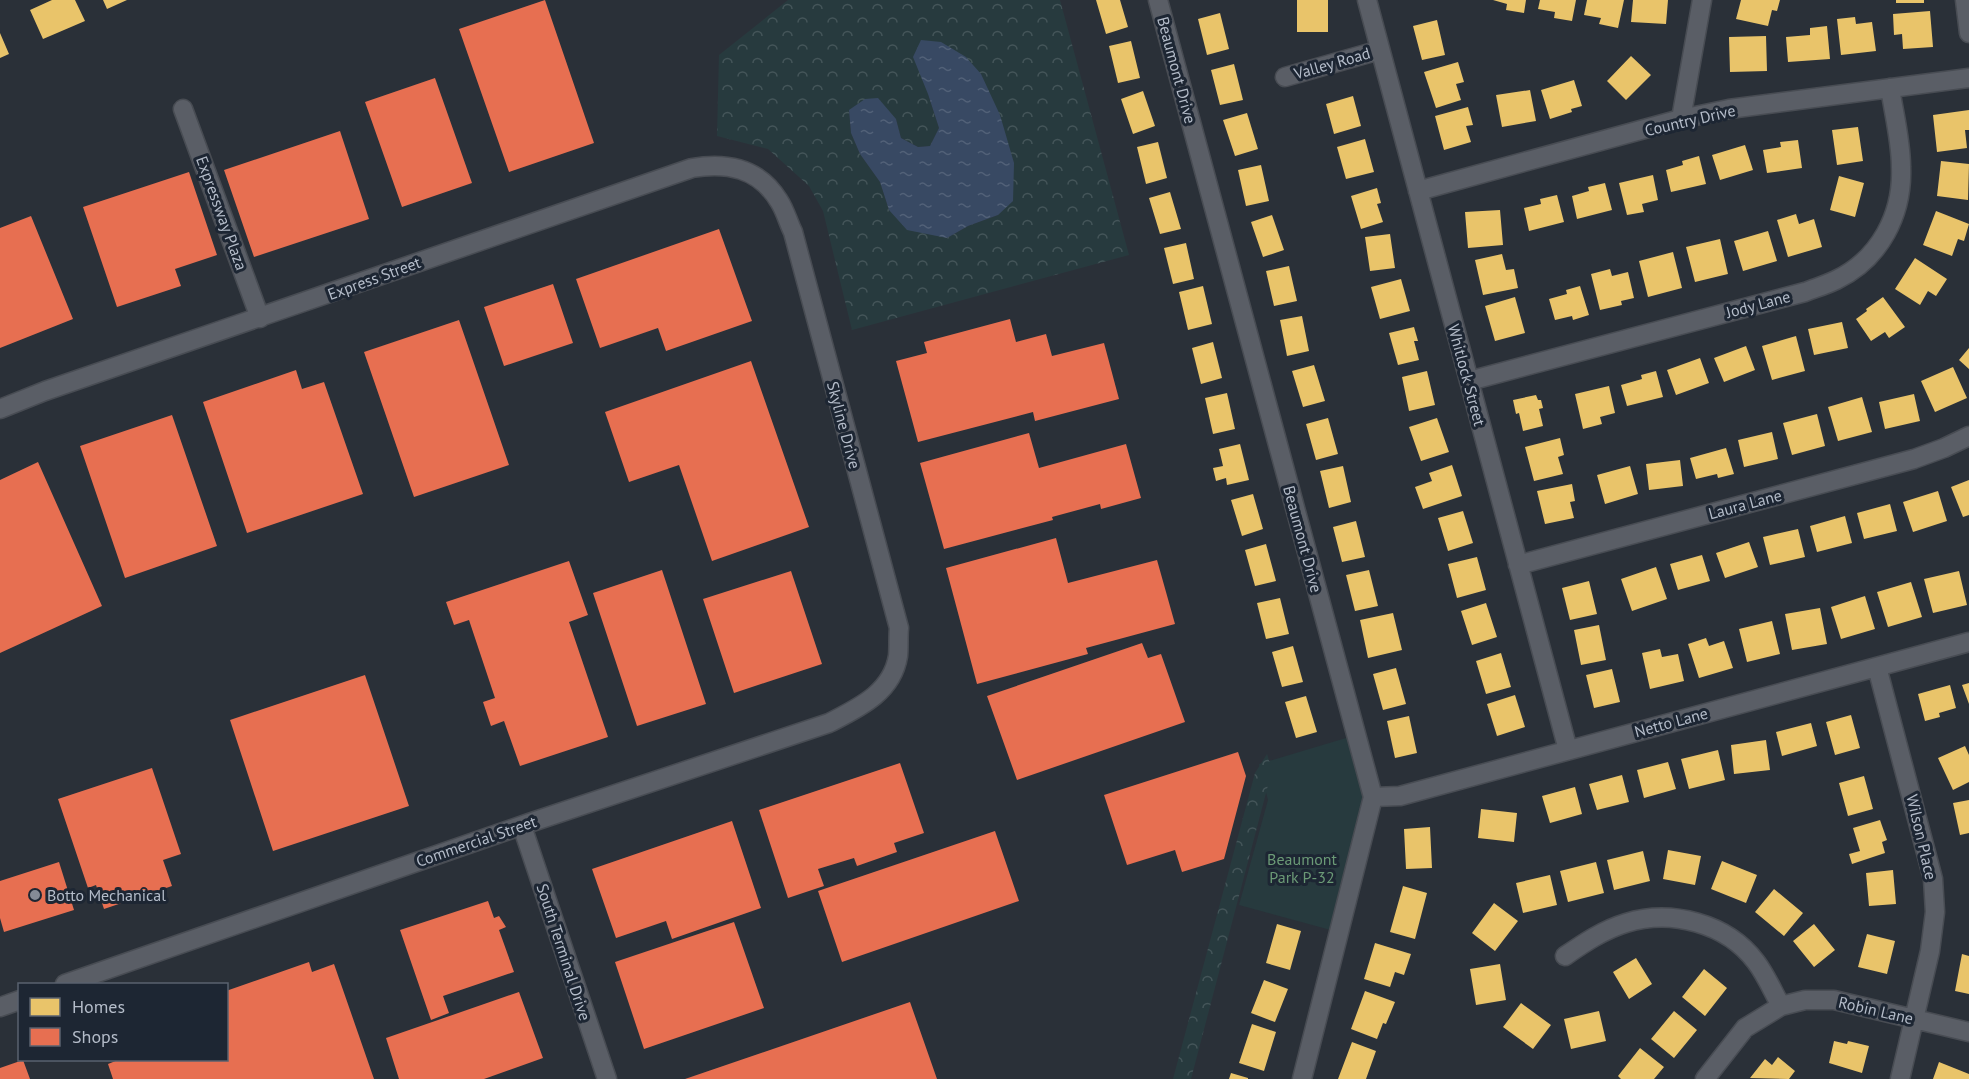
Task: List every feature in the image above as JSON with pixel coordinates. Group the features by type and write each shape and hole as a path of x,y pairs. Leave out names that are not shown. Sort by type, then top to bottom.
{"street":[{"name":"Beaumont Drive","path":"1158,0 1373,797 1302,1079"},
{"name":"Whitlock Street","path":"1367,0 1568,750"},
{"path":"1681,119 1702,0"},
{"path":"1965,0 1969,33"},
{"name":"Valley Road","path":"1285,77 1380,50"},
{"name":"Country Drive","path":"1418,191 1681,119 1729,109 1969,78"},
{"name":"Jody Lane","path":"1469,381 1805,292 1835,281 1852,271 1870,256 1882,241 1891,226 1899,200 1901,166 1890,88"},
{"name":"Expressway Plaza","path":"183,109 260,318"},
{"name":"Express Street","path":"0,409 45,391 692,168 712,164 750,173"},
{"name":"Skyline Drive","path":"750,173 760,179 779,201 793,232 898,628 894,671 883,690"},
{"name":"Laura Lane","path":"1518,565 1914,459 1969,436"},
{"name":"Netto Lane","path":"1373,797 1400,796 1969,642"},
{"name":"Wilson Place","path":"1877,667 1929,858 1935,912 1930,951 1900,1079"},
{"name":"Commercial Street","path":"68,983 829,723 861,707 883,690"},
{"name":"South Terminal Drive","path":"522,826 607,1079"},
{"path":"1564,956 1597,935 1625,923 1643,919 1675,918 1696,922 1716,929 1739,944 1757,962 1781,1006"},
{"name":"Robin Lane","path":"1705,1079 1745,1028 1781,1006 1805,1000 1834,1000 1969,1032"},
{"path":"0,1007 18,1001"}],"green space":[{"path":"788,0 1060,0 1129,255 852,330 823,211 809,186 768,149 717,136 719,55","holes":["928,94 998,215 968,226 947,238 889,210 880,182 860,154 851,133 849,110 896,119 901,138 918,147 930,146 939,128"]},
{"name":"Beaumont Park P-32","path":"1356,735 1373,797 1338,932 1239,905 1268,800 1259,764"},
{"path":"1267,754 1272,770 1191,1079 1173,1079 1255,773"}],"water":[{"path":"921,40 941,42 966,57 981,74 1000,115 1014,163 1013,201 998,215 968,226 947,238 907,230 889,210 880,182 860,154 851,133 849,110 865,99 878,98 896,119 901,138 918,147 930,146 939,128 913,57"}],"building: Homes":[{"path":"52,0 75,0 85,21 43,39 30,10"},
{"path":"103,0 127,0 107,9"},
{"path":"1096,0 1120,0 1128,27 1106,34"},
{"path":"1297,0 1328,0 1328,32 1297,32"},
{"path":"1493,0 1526,0 1524,13 1506,10 1507,4"},
{"path":"1540,0 1576,0 1572,21 1554,18 1555,12 1538,9"},
{"path":"1587,0 1624,0 1618,28 1599,24 1601,18 1584,15"},
{"path":"1633,0 1668,0 1666,24 1631,22"},
{"path":"1741,0 1780,0 1777,11 1772,10 1768,26 1736,19"},
{"path":"1896,0 1924,0 1924,3 1896,3"},
{"path":"1930,11 1933,47 1903,49 1902,34 1894,35 1893,14"},
{"path":"1220,13 1229,49 1207,55 1198,19"},
{"path":"1855,17 1856,24 1872,22 1876,51 1841,55 1837,19"},
{"path":"1437,20 1445,55 1422,60 1413,26"},
{"path":"1827,26 1830,59 1788,62 1786,37 1810,35 1810,28"},
{"path":"0,33 9,54 0,58"},
{"path":"1766,36 1767,71 1730,72 1729,37"},
{"path":"1131,41 1140,78 1118,83 1109,46"},
{"path":"1631,56 1651,75 1626,100 1607,81"},
{"path":"1458,62 1464,82 1456,84 1461,100 1436,108 1424,72"},
{"path":"1234,64 1243,100 1220,105 1211,70"},
{"path":"1574,80 1582,106 1550,119 1541,90"},
{"path":"1530,90 1536,121 1502,127 1496,95"},
{"path":"1143,91 1155,126 1133,134 1121,99"},
{"path":"1353,96 1361,126 1334,134 1326,104"},
{"path":"1468,107 1473,125 1466,126 1471,142 1444,150 1435,116"},
{"path":"1969,110 1969,130 1965,130 1967,148 1937,152 1933,115"},
{"path":"1247,113 1258,149 1235,156 1223,120"},
{"path":"1858,127 1863,161 1837,165 1832,130"},
{"path":"1365,139 1374,172 1346,179 1337,147"},
{"path":"1798,140 1802,168 1767,173 1763,150 1781,147 1780,142"},
{"path":"1158,142 1167,178 1146,184 1137,147"},
{"path":"1745,145 1753,170 1720,180 1712,155"},
{"path":"1699,156 1706,184 1671,192 1666,170 1683,165 1682,161"},
{"path":"1941,161 1969,164 1968,200 1937,196"},
{"path":"1261,165 1269,201 1246,206 1238,170"},
{"path":"1653,175 1658,200 1642,204 1644,212 1627,215 1619,183"},
{"path":"1839,176 1864,183 1855,217 1830,210"},
{"path":"1605,183 1612,210 1577,219 1572,196 1589,191 1588,187"},
{"path":"1377,188 1381,203 1377,204 1383,222 1361,229 1351,196"},
{"path":"1170,192 1181,229 1160,234 1149,198"},
{"path":"1557,195 1564,222 1529,231 1524,208 1541,204 1540,199"},
{"path":"1500,210 1503,245 1468,248 1465,212"},
{"path":"1936,211 1969,224 1964,241 1958,239 1952,256 1923,245"},
{"path":"1796,214 1799,224 1814,219 1822,247 1788,257 1777,220"},
{"path":"1272,215 1284,250 1263,257 1251,222"},
{"path":"1768,231 1777,261 1743,271 1734,241"},
{"path":"1390,234 1395,268 1370,271 1365,237"},
{"path":"1720,239 1728,274 1695,282 1686,247"},
{"path":"1186,243 1194,279 1173,284 1164,248"},
{"path":"1673,252 1682,288 1648,297 1639,261"},
{"path":"1502,254 1506,270 1514,269 1518,288 1483,295 1475,260"},
{"path":"1915,258 1947,279 1936,296 1928,291 1920,305 1895,289"},
{"path":"1289,266 1297,301 1274,306 1266,271"},
{"path":"1610,269 1612,276 1628,272 1634,298 1621,301 1622,305 1600,310 1591,274"},
{"path":"1401,279 1410,311 1380,319 1371,287"},
{"path":"1203,286 1212,324 1188,330 1179,292"},
{"path":"1580,286 1589,315 1573,320 1572,316 1555,320 1549,299 1567,294 1566,290"},
{"path":"1515,297 1525,333 1495,341 1485,306"},
{"path":"1883,297 1905,327 1889,338 1885,332 1871,341 1856,319"},
{"path":"1302,316 1309,351 1287,356 1280,320"},
{"path":"1842,322 1848,348 1814,355 1808,329"},
{"path":"1414,327 1418,341 1414,341 1419,360 1398,365 1389,333"},
{"path":"1796,336 1805,371 1772,380 1762,346"},
{"path":"1213,342 1222,378 1201,384 1192,348"},
{"path":"1746,346 1755,370 1724,382 1714,358"},
{"path":"1969,348 1969,369 1959,360"},
{"path":"1700,358 1709,383 1676,395 1667,370"},
{"path":"1314,365 1325,401 1303,407 1292,371"},
{"path":"1953,367 1967,398 1935,412 1921,381"},
{"path":"1427,371 1435,405 1409,411 1402,377"},
{"path":"1656,371 1663,397 1627,406 1621,385 1642,379 1641,375"},
{"path":"1609,386 1615,413 1600,417 1602,424 1583,429 1575,394"},
{"path":"1227,393 1235,429 1213,434 1205,398"},
{"path":"1914,394 1920,421 1885,429 1879,402"},
{"path":"1536,395 1538,400 1541,400 1543,408 1539,409 1543,426 1523,431 1513,400"},
{"path":"1862,397 1872,432 1838,441 1828,407"},
{"path":"1817,414 1825,446 1792,455 1783,423"},
{"path":"1328,418 1338,454 1316,460 1306,424"},
{"path":"1437,418 1449,452 1421,461 1409,427"},
{"path":"1772,432 1778,459 1744,467 1738,440"},
{"path":"1560,438 1564,455 1558,457 1563,474 1534,481 1525,447"},
{"path":"1240,444 1249,480 1227,485 1226,478 1216,481 1213,468 1223,466 1219,449"},
{"path":"1726,448 1734,474 1718,478 1717,474 1696,479 1690,458"},
{"path":"1680,460 1683,486 1649,490 1646,464"},
{"path":"1452,465 1462,496 1423,509 1415,487 1432,481 1429,473"},
{"path":"1343,466 1351,502 1329,508 1320,471"},
{"path":"1630,466 1638,494 1605,504 1597,475"},
{"path":"1969,480 1969,515 1963,517 1951,487"},
{"path":"1572,484 1575,501 1570,502 1574,518 1545,524 1537,491"},
{"path":"1938,491 1947,521 1913,532 1903,502"},
{"path":"1253,494 1263,529 1242,536 1231,500"},
{"path":"1890,504 1897,531 1864,539 1857,513"},
{"path":"1463,511 1473,543 1448,551 1438,518"},
{"path":"1845,516 1852,543 1817,552 1810,526"},
{"path":"1356,521 1365,557 1342,562 1333,527"},
{"path":"1798,529 1805,557 1770,565 1763,537"},
{"path":"1749,542 1758,567 1725,578 1716,553"},
{"path":"1266,544 1276,581 1255,586 1245,550"},
{"path":"1702,555 1710,581 1678,590 1670,564"},
{"path":"1477,557 1486,590 1457,598 1448,564"},
{"path":"1656,567 1667,599 1632,611 1621,579"},
{"path":"1369,570 1378,606 1355,611 1346,575"},
{"path":"1959,571 1967,605 1933,613 1924,579"},
{"path":"1589,581 1597,614 1570,620 1562,588"},
{"path":"1911,582 1922,617 1888,627 1877,592"},
{"path":"1865,596 1875,629 1841,639 1831,607"},
{"path":"1280,598 1289,634 1266,639 1257,603"},
{"path":"1486,603 1497,637 1472,645 1461,611"},
{"path":"1820,608 1827,644 1792,650 1785,614"},
{"path":"1393,613 1402,650 1368,658 1360,620"},
{"path":"1772,621 1780,654 1747,662 1739,629"},
{"path":"1599,625 1606,660 1581,665 1574,630"},
{"path":"1706,638 1709,646 1724,641 1733,668 1699,678 1688,644"},
{"path":"1293,646 1303,682 1282,687 1272,652"},
{"path":"1660,649 1662,657 1678,654 1684,681 1650,689 1642,653"},
{"path":"1501,653 1511,687 1486,694 1476,661"},
{"path":"1396,668 1406,704 1383,710 1373,674"},
{"path":"1612,669 1620,702 1594,708 1586,675"},
{"path":"1969,683 1969,704 1962,685"},
{"path":"1950,685 1956,708 1939,713 1940,717 1925,721 1918,694"},
{"path":"1515,695 1525,727 1497,736 1487,704"},
{"path":"1306,696 1317,732 1296,738 1285,702"},
{"path":"1851,715 1860,748 1835,755 1826,722"},
{"path":"1409,716 1417,753 1395,758 1387,721"},
{"path":"1811,723 1817,746 1782,756 1776,732"},
{"path":"1766,740 1770,770 1734,774 1731,745"},
{"path":"1965,746 1969,755 1969,782 1953,790 1938,758"},
{"path":"1718,750 1725,780 1689,789 1681,759"},
{"path":"1668,762 1676,789 1644,798 1637,770"},
{"path":"1622,775 1629,802 1597,810 1589,784"},
{"path":"1864,776 1873,809 1848,816 1839,783"},
{"path":"1575,787 1582,814 1550,823 1542,796"},
{"path":"1969,800 1969,833 1960,835 1953,803"},
{"path":"1481,809 1517,813 1514,842 1478,838"},
{"path":"1880,820 1887,840 1882,842 1885,853 1852,864 1849,854 1860,851 1853,828"},
{"path":"1430,827 1432,868 1406,869 1404,829"},
{"path":"1668,850 1701,856 1695,885 1663,879"},
{"path":"1643,851 1650,881 1614,890 1607,860"},
{"path":"1722,861 1757,875 1746,903 1711,889"},
{"path":"1596,862 1604,893 1568,902 1560,871"},
{"path":"1893,870 1896,904 1869,906 1866,873"},
{"path":"1550,875 1557,905 1523,913 1516,883"},
{"path":"1403,886 1427,893 1415,939 1390,932"},
{"path":"1774,889 1803,913 1784,936 1755,912"},
{"path":"1494,903 1518,921 1495,951 1472,933"},
{"path":"1277,924 1301,931 1290,970 1266,963"},
{"path":"1814,924 1835,950 1814,967 1793,941"},
{"path":"1867,934 1895,941 1887,974 1858,967"},
{"path":"1375,943 1411,954 1404,975 1395,972 1390,987 1364,979"},
{"path":"1962,954 1969,956 1969,994 1955,991"},
{"path":"1636,958 1652,984 1629,999 1613,972"},
{"path":"1500,964 1506,1000 1476,1005 1470,969"},
{"path":"1704,969 1727,988 1705,1016 1682,997"},
{"path":"1264,980 1288,989 1275,1022 1251,1013"},
{"path":"1365,991 1395,1002 1377,1039 1351,1029"},
{"path":"1521,1003 1551,1025 1533,1049 1503,1027"},
{"path":"1599,1011 1606,1041 1571,1049 1564,1019"},
{"path":"1674,1011 1697,1030 1674,1058 1651,1039"},
{"path":"1252,1024 1276,1032 1264,1071 1239,1063"},
{"path":"1834,1041 1847,1044 1848,1041 1869,1046 1862,1073 1829,1063"},
{"path":"1352,1042 1376,1051 1366,1079 1338,1079"},
{"path":"1640,1048 1664,1067 1654,1079 1621,1079 1618,1076"},
{"path":"1778,1057 1795,1071 1789,1079 1750,1078 1765,1059 1772,1065"},
{"path":"1939,1062 1969,1074 1969,1079 1933,1079"},
{"path":"1231,1073 1248,1078 1248,1079 1229,1079"}],"building: Shops":[{"path":"545,0 594,143 509,172 459,29"},
{"path":"435,78 472,183 402,207 365,102"},
{"path":"340,131 369,219 254,257 224,170"},
{"path":"189,172 217,255 175,269 181,286 117,307 83,207"},
{"path":"31,216 73,319 0,348 0,228"},
{"path":"719,229 752,321 666,351 658,328 600,348 576,279"},
{"path":"553,284 573,343 504,366 484,307"},
{"path":"1010,319 1016,342 1046,334 1052,356 1104,343 1119,399 1035,421 1033,412 918,442 896,361 927,353 924,342"},
{"path":"459,320 509,465 414,497 364,352"},
{"path":"751,361 809,527 712,561 679,465 629,482 605,412"},
{"path":"296,370 302,389 324,382 363,494 247,533 203,402"},
{"path":"172,415 217,546 125,578 80,446"},
{"path":"1029,433 1039,468 1126,444 1141,498 1101,509 1100,504 1052,517 1053,520 944,549 920,463"},
{"path":"38,462 102,606 0,653 0,480"},
{"path":"1056,538 1068,583 1157,560 1175,624 1086,648 1088,654 977,684 946,568"},
{"path":"569,561 588,615 569,622 608,737 520,766 504,721 491,726 483,702 495,698 469,620 454,625 446,602"},
{"path":"662,570 706,704 637,726 593,593"},
{"path":"791,571 822,664 734,693 703,599"},
{"path":"1142,643 1148,658 1161,654 1185,722 1017,780 987,696"},
{"path":"365,675 409,806 273,851 230,720"},
{"path":"1238,752 1246,776 1224,859 1182,872 1175,850 1127,865 1104,795"},
{"path":"900,763 924,833 894,843 897,852 857,866 854,858 818,869 824,886 788,898 759,810"},
{"path":"152,768 181,854 163,860 172,886 104,909 96,885 88,888 58,799"},
{"path":"732,821 761,908 672,939 666,921 616,938 592,869"},
{"path":"995,831 1019,901 842,962 818,891"},
{"name":"Botto Mechanical","path":"59,862 74,910 4,932 0,918 0,881"},
{"path":"488,901 494,918 499,916 506,927 499,930 514,972 443,996 449,1013 431,1020 400,930"},
{"path":"734,922 764,1008 644,1049 615,962"},
{"path":"309,962 312,972 334,964 374,1079 113,1079 108,1064 116,1061 228,1061 228,990"},
{"path":"519,992 543,1058 484,1079 399,1079 386,1038"},
{"path":"910,1002 937,1079 685,1079"},
{"path":"23,1061 30,1079 0,1079 0,1068"}],"place":[{"name":"Botto Mechanical","path":"35,895"}]}
